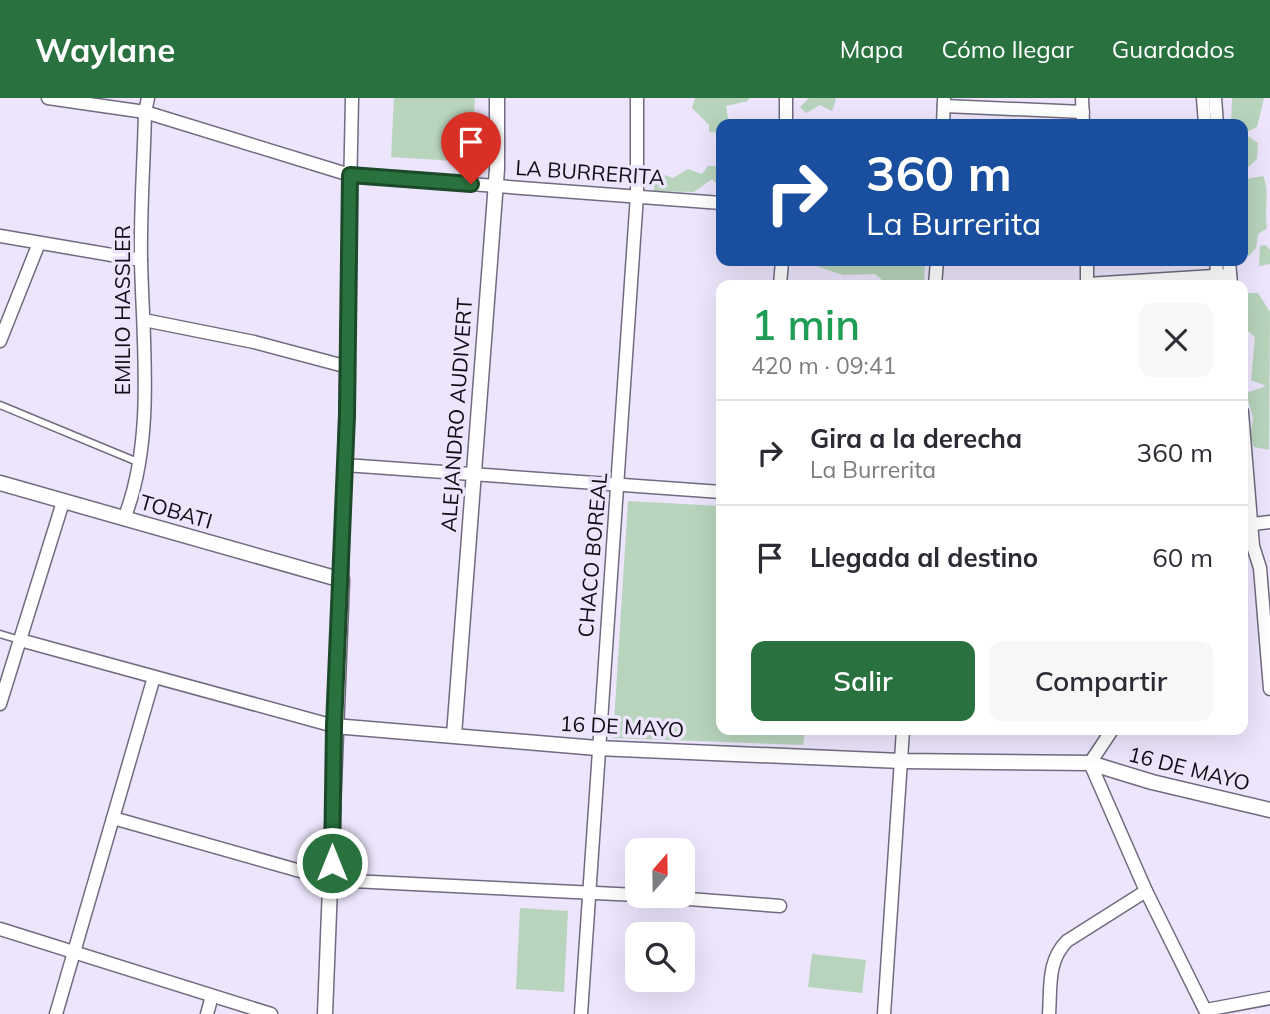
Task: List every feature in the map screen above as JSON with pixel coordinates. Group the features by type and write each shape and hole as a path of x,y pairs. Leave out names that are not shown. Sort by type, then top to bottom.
{"street":[{"name":"LA BURRERITA","path":"48,98 145,112 350,175 716,202"},
{"name":"EMILIO HASSLER","path":"124,519 135,491 140,463 144,320 141,260 145,112 148,98"},
{"path":"325,1014 332,880 334,726 342,580 352,98"},
{"name":"ALEJANDRO AUDIVERT","path":"454,735 496,186 497,98"},
{"name":"CHACO BOREAL","path":"581,1014 597,748 618,487 637,195 637,98"},
{"path":"786,98 786,119"},
{"path":"944,102 1083,118 1082,98"},
{"path":"1203,98 1205,119"},
{"path":"1215,98 1217,119"},
{"path":"0,236 141,260"},
{"path":"0,341 39,243"},
{"path":"144,320 254,342 348,367"},
{"path":"345,465 618,487 716,492"},
{"name":"TOBATI","path":"0,483 342,580"},
{"path":"0,704 63,502"},
{"path":"1248,534 1270,522"},
{"path":"1248,538 1260,568 1270,689"},
{"name":"16 DE MAYO","path":"20,640 334,726 597,748 901,761 1090,763 1152,782 1270,810"},
{"path":"56,1014 154,677"},
{"path":"884,1014 903,735"},
{"path":"1109,735 1090,763 1146,891 1207,1012 1270,998"},
{"path":"113,818 332,880 625,894"},
{"path":"1049,1014 1052,965 1057,951 1067,941 1146,891"},
{"path":"695,899 780,906"},
{"path":"0,929 271,1014"},
{"path":"207,1014 212,996"}],"lane":[{"path":"0,405 140,463"},
{"path":"0,634 20,640"}],"green space":[{"path":"394,98 475,98 471,162 391,157"},
{"path":"695,98 749,98 748,101 726,106 728,119 716,119 716,133 709,132 709,125 692,108"},
{"path":"809,98 836,99 832,111 820,105 806,113 800,107"},
{"path":"1232,98 1264,98 1257,127 1248,132 1248,119 1231,119"},
{"path":"1248,136 1258,143 1257,159 1248,167"},
{"path":"708,166 716,166 716,183 712,179 694,192 653,191 658,173 673,178 688,169 702,174"},
{"path":"1263,176 1267,228 1258,234 1256,248 1249,256 1248,256 1248,179"},
{"path":"1266,245 1270,250 1270,264 1259,266 1260,246"},
{"path":"816,266 925,266 924,280 882,280 875,274 843,275"},
{"path":"1248,293 1258,293 1270,312 1269,450 1254,447 1250,438 1253,418 1248,392 1266,386 1251,380 1255,337 1248,331"},
{"path":"628,501 716,506 716,735 804,735 803,745 613,738"},
{"path":"520,908 568,911 564,992 516,989"},
{"path":"812,954 866,960 862,993 808,987"}],"route":[{"path":"332,863 334,726 347,416 350,175 471,184"}]}
